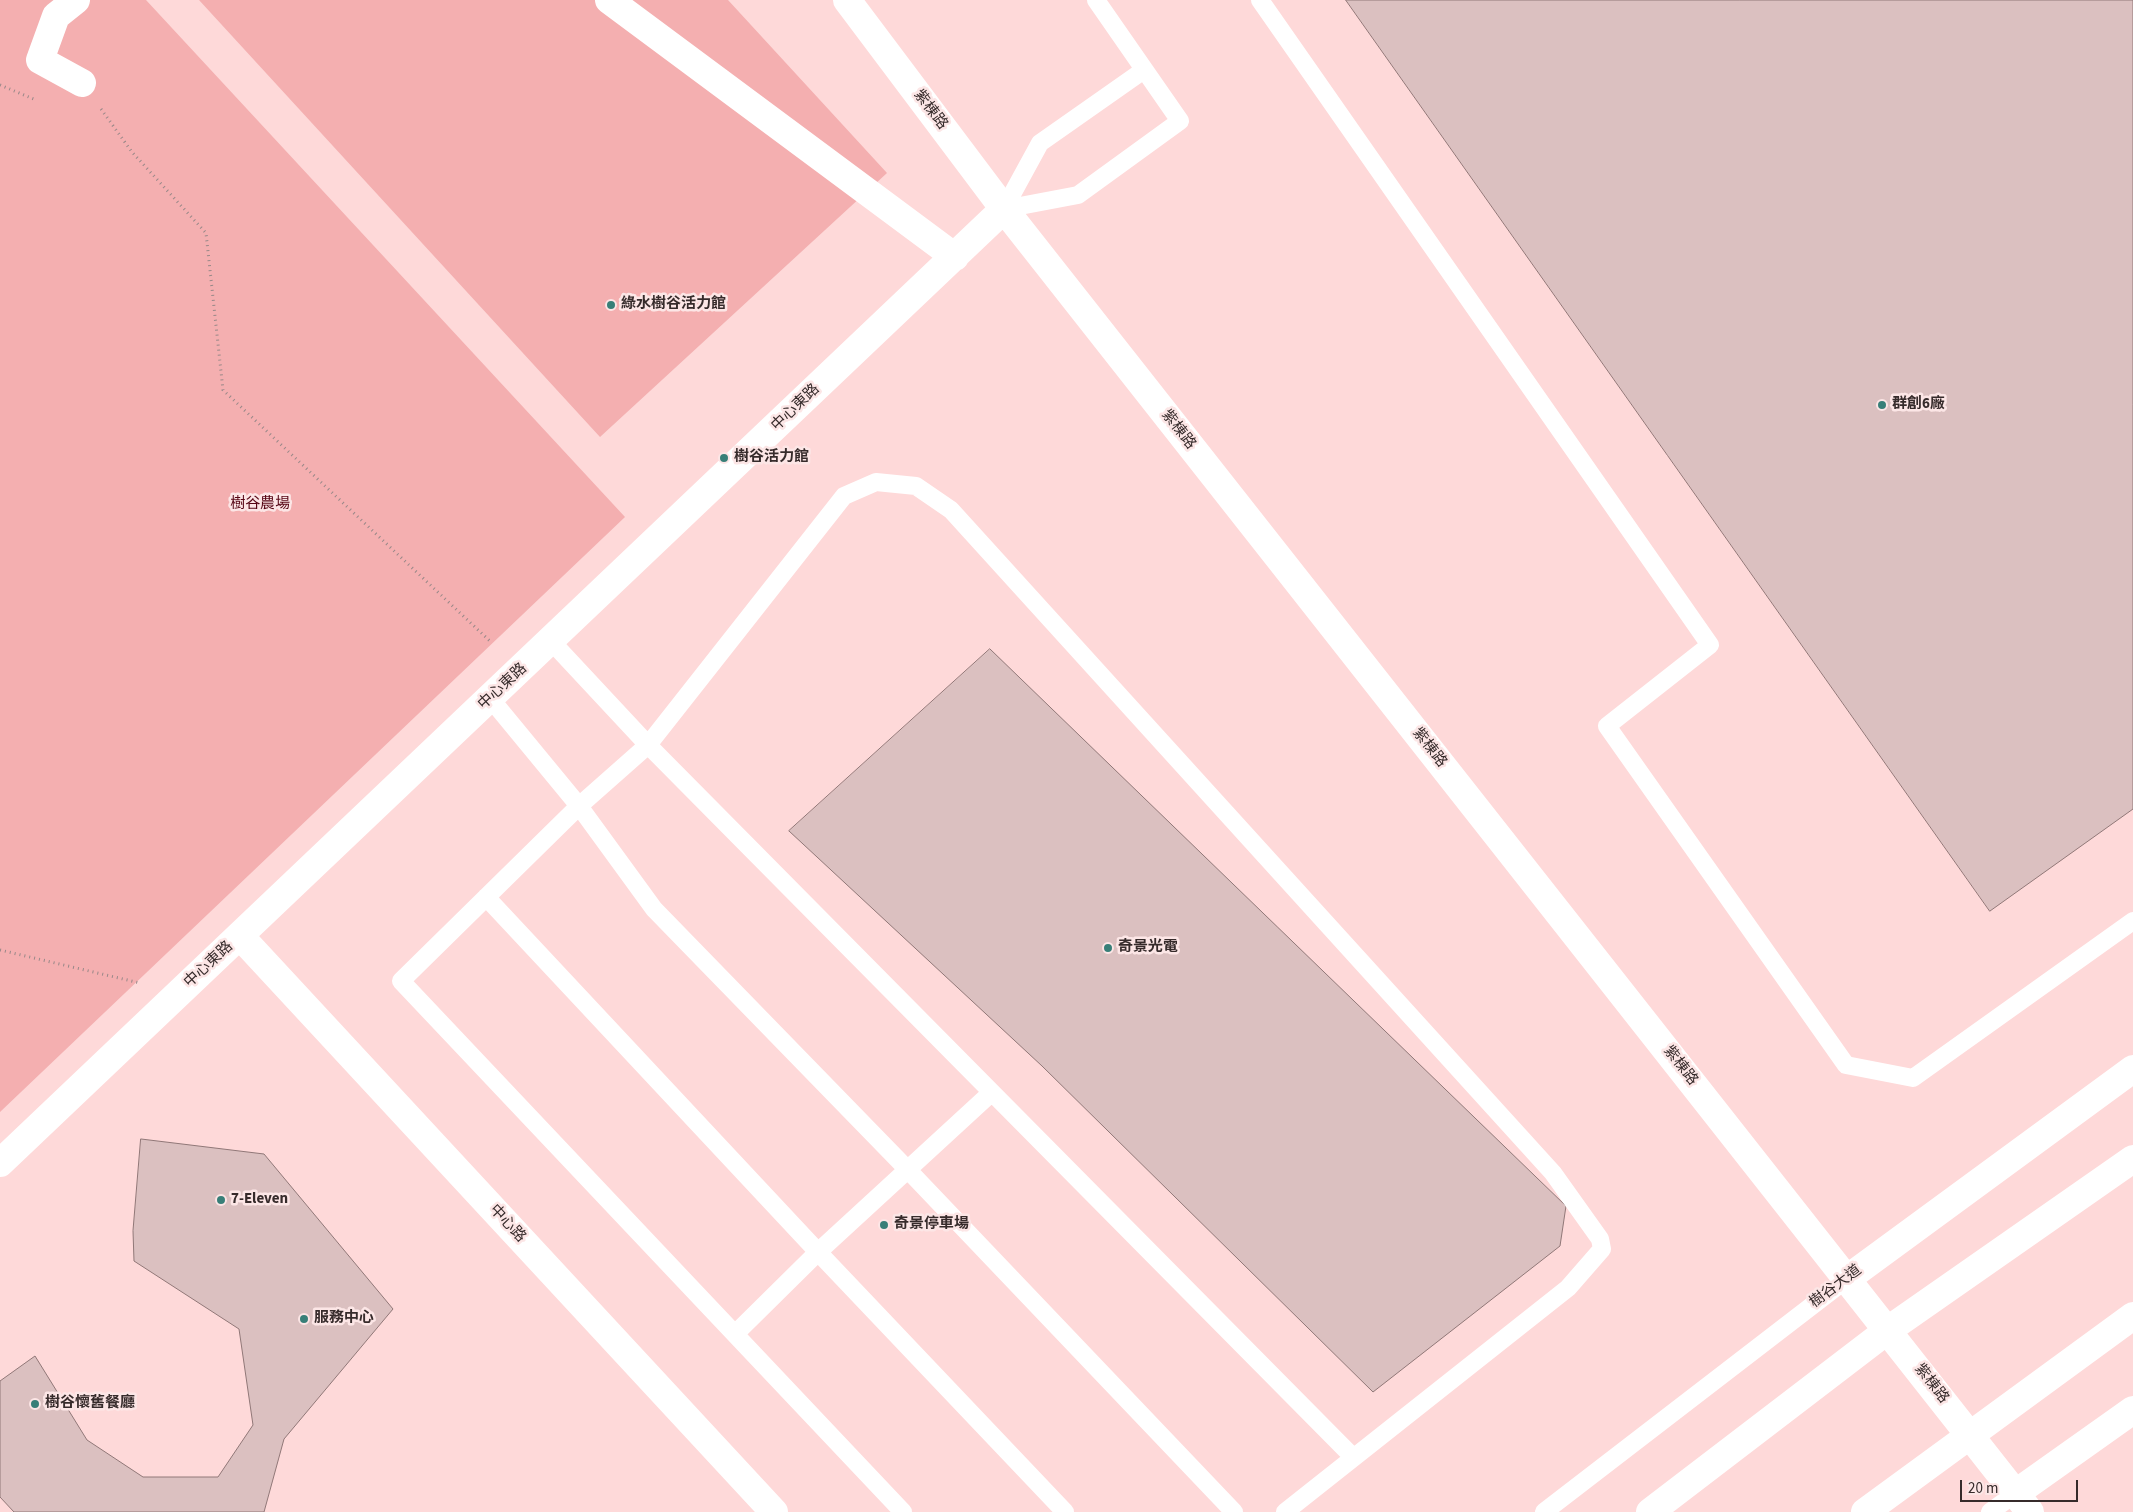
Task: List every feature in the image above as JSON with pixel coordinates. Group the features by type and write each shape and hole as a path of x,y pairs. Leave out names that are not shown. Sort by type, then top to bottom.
{"street":[{"path":"76,0 56,16 40,60 82,83"},
{"path":"608,0 955,257"},
{"name":"紫棟路","path":"848,0 1004,210 2023,1502"},
{"name":"中心東路","path":"0,1162 1004,210"},
{"name":"中心路","path":"240,936 774,1512"},
{"name":"樹谷大道","path":"1848,1278 2133,1069"},
{"path":"1650,1512 1888,1330 2133,1159"},
{"path":"1865,1512 2133,1316"},
{"path":"2023,1502 2133,1410"}],"lane":[{"path":"1004,210 1078,195 1180,121 1096,0"},
{"path":"1260,0 1710,645 1607,726 1846,1065 1913,1078 2133,921"},
{"path":"1004,210 1040,143 1144,70"},
{"path":"903,1512 401,981 579,806 648,745 844,496 876,482 916,486 951,510 1554,1172 1600,1240 1602,1250 1568,1288 1353,1456 1285,1512"},
{"path":"551,641 648,745 1353,1456"},
{"path":"490,698 579,806 654,910 909,1171 1234,1512"},
{"path":"486,897 818,1252 1065,1512"},
{"path":"735,1334 818,1252 909,1171 991,1093"},
{"name":"樹谷大道","path":"1544,1512 1848,1278"},
{"path":"1990,1512 2023,1502"}],"path":[{"path":"132,152 206,233 223,390 492,643"},
{"path":"0,950 180,993"}],"shaded area":[{"path":"0,0 2133,0 2133,1512 0,1512"}],"green space":[{"name":"樹谷農場","path":"0,0 146,0 625,517 0,1112"},
{"name":"綠水樹谷活力館","path":"199,0 728,0 887,173 600,437"}],"building":[{"name":"群創6廠","path":"1346,0 2133,0 2133,809 1990,911"},
{"name":"奇景光電","path":"990,649 1566,1206 1560,1246 1373,1392 1042,1066 789,831"},
{"name":"服務中心","path":"141,1139 264,1154 393,1309 284,1439 264,1512 14,1512 0,1497 0,1381 35,1356 87,1440 143,1477 218,1477 253,1425 239,1329 134,1261 133,1231"}],"place":[{"name":"綠水樹谷活力館","path":"611,305"},
{"name":"群創6廠","path":"1882,405"},
{"name":"樹谷活力館","path":"724,458"},
{"name":"奇景光電","path":"1108,948"},
{"name":"7-Eleven","path":"221,1200"},
{"name":"奇景停車場","path":"884,1225"},
{"name":"服務中心","path":"304,1319"},
{"name":"樹谷懷舊餐廳","path":"35,1404"}]}
